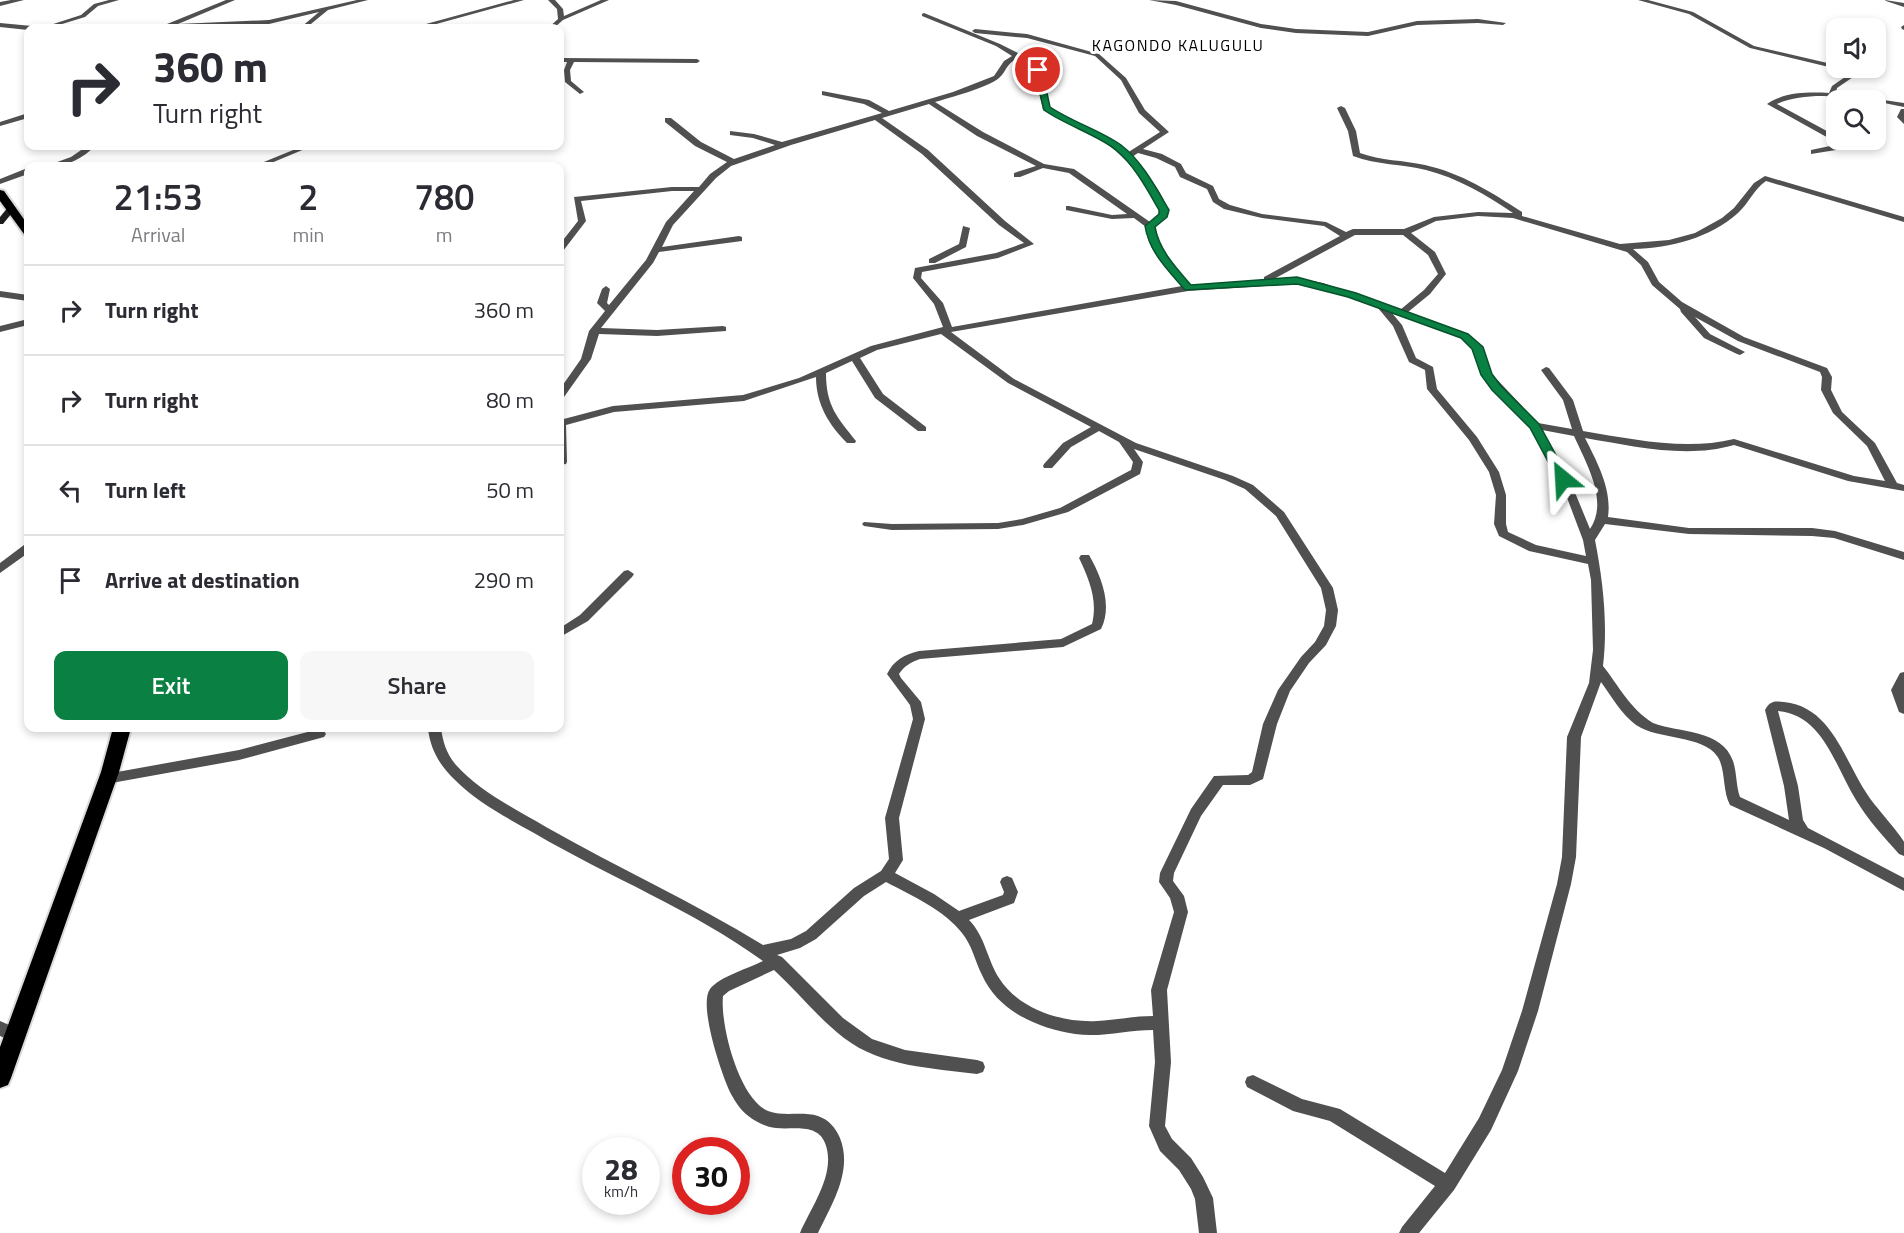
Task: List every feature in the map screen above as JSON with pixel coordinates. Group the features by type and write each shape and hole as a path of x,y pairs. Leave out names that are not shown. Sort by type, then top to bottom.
{"highway":[{"path":"0,193 24,226"},
{"path":"0,1078 8,1032 106,779 121,732"}],"main road":[{"path":"0,222 12,208"}],"street":[{"path":"0,4 21,0"},
{"path":"57,24 83,16 96,5 116,0"},
{"path":"172,24 232,0"},
{"path":"234,24 289,20 334,6 365,0"},
{"path":"429,24 521,0"},
{"path":"551,0 560,9 561,19"},
{"path":"555,24 561,19 606,0"},
{"path":"1152,0 1176,3 1279,29 1318,32 1368,34 1427,22 1503,23"},
{"path":"1641,0 1691,13 1752,47 1826,65"},
{"path":"1888,0 1904,5"},
{"path":"309,24 334,6"},
{"path":"924,15 998,45 1036,64 1047,108 1065,121 1119,147 1144,177 1164,210 1164,215 1150,226"},
{"path":"0,25 24,27"},
{"path":"956,29 1047,40 1105,60 1128,85 1142,111 1165,132 1128,156"},
{"path":"564,389 586,359 594,331 650,261 669,224 712,176 734,162 783,145 930,102 996,77 1006,62 1017,55"},
{"path":"564,60 697,61"},
{"path":"571,60 567,70 568,82 580,92"},
{"path":"1833,90 1848,78"},
{"path":"825,93 866,102 889,114"},
{"path":"1826,96 1796,97 1771,105 1826,134"},
{"path":"930,102 980,134 1042,166 1057,167 1082,176 1094,189 1127,208 1134,216 1150,226 1157,247 1188,288"},
{"path":"1886,102 1904,105"},
{"path":"1341,108 1352,131 1356,154 1378,161 1424,167 1466,179 1524,218"},
{"path":"1904,111 1901,117 1904,122"},
{"path":"0,124 24,117"},
{"path":"877,118 925,152 1002,223 1030,244 998,255 918,270"},
{"path":"668,120 698,144 734,162"},
{"path":"733,133 754,136 783,145"},
{"path":"1814,152 1826,149"},
{"path":"64,162 74,159 86,150"},
{"path":"268,162 298,150"},
{"path":"1137,150 1166,159 1178,166 1183,175 1210,188 1216,200 1227,207 1262,216 1326,224 1345,235"},
{"path":"1017,175 1042,166"},
{"path":"0,182 24,173"},
{"path":"1619,245 1659,245 1703,233 1722,223 1748,198 1755,186 1768,178 1904,220"},
{"path":"564,244 582,221 576,203 582,197 672,189 701,189"},
{"path":"1069,208 1112,217 1134,216"},
{"path":"1262,281 1323,251 1345,235 1366,231 1405,232 1426,221 1491,213 1524,218 1619,245 1638,256 1655,283 1679,304 1707,336 1740,352"},
{"path":"966,228 963,245 950,254 923,264 918,270 917,278 938,303 945,329 998,373 1097,428 1122,440 1249,487 1280,514 1327,588 1332,610 1330,626 1320,645 1305,660 1284,690 1270,724 1258,776 1250,780 1219,780 1202,800 1167,873 1166,882 1177,896 1181,912 1159,990 1163,1062 1157,1126 1166,1145 1185,1164 1197,1183 1204,1198 1209,1233"},
{"path":"1402,313 1427,292 1442,274 1432,254 1405,232"},
{"path":"564,237 571,236"},
{"path":"655,250 739,239"},
{"path":"564,423 613,409 744,398 802,380 854,356 901,339 945,329 1188,288 1262,281 1297,280 1323,286 1464,336 1477,347 1486,375 1535,426 1571,495 1589,540 1597,594 1597,667 1595,683 1574,737 1569,857 1530,1011 1510,1071 1485,1124 1448,1184 1408,1233"},
{"path":"606,289 602,303 609,310"},
{"path":"0,294 24,297"},
{"path":"1679,304 1741,339 1824,370 1826,390 1838,413 1871,445 1899,488"},
{"path":"1381,306 1397,325 1412,360 1430,369 1435,394 1487,458 1501,495 1500,524 1503,534 1533,548 1593,561"},
{"path":"0,329 24,323"},
{"path":"594,331 657,333 723,329"},
{"path":"854,356 879,396 922,429"},
{"path":"1546,370 1568,400 1578,434 1597,475 1604,506 1602,520 1589,540"},
{"path":"821,371 820,388 829,417 851,441"},
{"path":"1535,426 1653,446 1716,447 1734,442 1852,479 1899,488"},
{"path":"1048,466 1067,446 1097,428"},
{"path":"868,524 892,527 998,526 1049,516 1081,502 1136,472 1138,462 1122,440"},
{"path":"1602,520 1689,531 1812,532 1835,535 1904,556"},
{"path":"0,569 5,561 24,550"},
{"path":"762,952 803,941 859,892 886,875 896,860 892,819 919,718 917,702 895,680 893,674 896,668 905,659 919,655 1056,644 1088,633 1097,626 1101,606 1095,580 1085,558"},
{"path":"564,630 584,618 628,574"},
{"path":"1597,667 1632,712 1648,726 1689,736 1718,749 1724,756 1730,793 1735,801 1803,832 1904,885"},
{"path":"1904,676 1897,690 1904,709"},
{"path":"1803,832 1796,821 1789,777 1771,710 1774,706 1797,710 1820,724 1859,794 1904,850"},
{"path":"436,732 440,756 485,796 534,825 711,920 762,952 777,962 842,1026 864,1043 890,1053 977,1067"},
{"path":"106,779 239,755 319,734"},
{"path":"886,875 956,919 968,930 993,982 1008,1002 1074,1027 1104,1028 1134,1023 1162,1023"},
{"path":"956,919 1009,899 1011,892 1007,882"},
{"path":"777,962 724,986 716,993 717,1022 728,1067 746,1104 770,1120 813,1122 830,1133 836,1147 835,1169 828,1193 809,1233"},
{"path":"1253,1082 1299,1106 1334,1114 1448,1184"}],"district":[{"name":"KAGONDO KALUGULU","path":"1178,45"}],"route":[{"path":"1038,70 1042,81 1045,106 1065,121 1119,147 1144,177 1164,210 1161,219 1150,226 1152,237 1167,263 1188,288 1297,280 1352,295 1464,336 1477,347 1486,375 1535,426 1563,479"}]}
